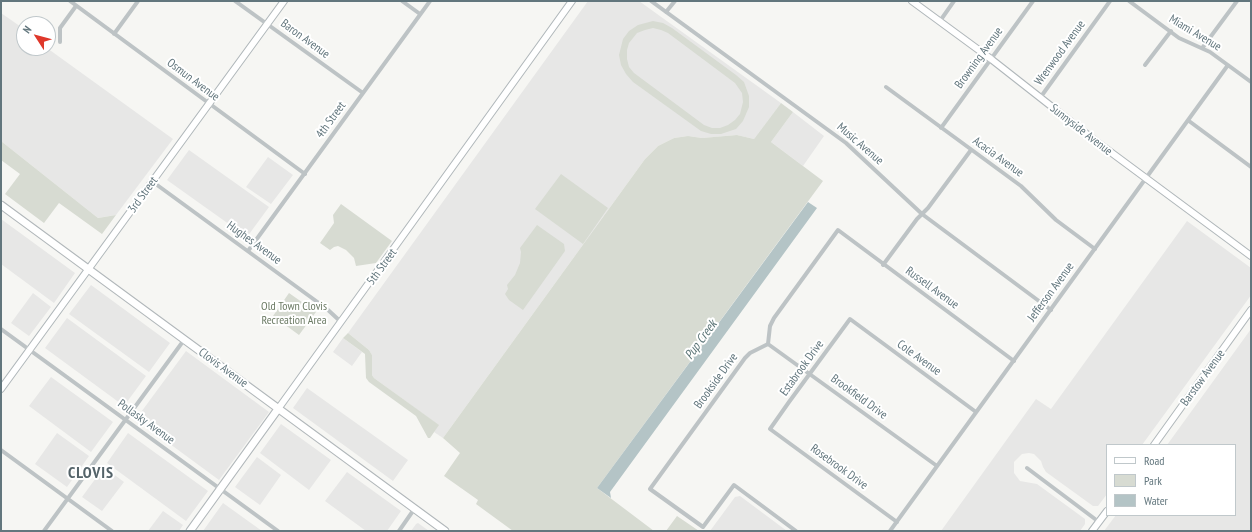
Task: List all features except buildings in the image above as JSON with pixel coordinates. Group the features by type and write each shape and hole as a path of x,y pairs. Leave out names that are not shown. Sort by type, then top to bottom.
{"main road":[{"name":"3rd Street","path":"1,389 284,1"},
{"name":"5th Street","path":"190,531 572,1"},
{"name":"Sunnyside Avenue","path":"912,1 991,59 1146,179 1251,256"},
{"name":"Clovis Avenue","path":"1,205 445,531"},
{"name":"Barstow Avenue","path":"1155,444 1251,310"},
{"path":"1092,531 1106,512"}],"street":[{"name":"Osmun Avenue","path":"70,1 305,174"},
{"path":"114,34 138,1"},
{"name":"Baron Avenue","path":"235,1 363,93"},
{"path":"402,1 420,14"},
{"name":"4th Street","path":"248,251 430,1"},
{"name":"Music Avenue","path":"650,1 846,143 922,214 1051,310"},
{"path":"666,12 675,1"},
{"path":"940,21 954,1"},
{"name":"Browning Avenue","path":"941,128 1033,1"},
{"name":"Wrenwood Avenue","path":"1040,98 1110,1"},
{"name":"Miami Avenue","path":"1129,1 1170,31 1188,42 1203,47 1251,82"},
{"path":"1203,47 1236,1"},
{"path":"60,42 60,28 76,6"},
{"path":"1145,65 1170,31"},
{"name":"Jefferson Avenue","path":"890,531 1189,122 1228,65"},
{"name":"Acacia Avenue","path":"886,87 1021,186 1056,220 1095,250"},
{"path":"1189,122 1251,167"},
{"path":"884,264 971,150"},
{"name":"Hughes Avenue","path":"152,182 327,309 342,322"},
{"name":"Russell Avenue","path":"768,344 770,326 774,318 838,230 1014,361"},
{"name":"Estabrook Drive","path":"770,429 850,319"},
{"name":"Cole Avenue","path":"850,319 976,412"},
{"name":"Pollasky Avenue","path":"1,329 278,531"},
{"path":"44,531 184,340"},
{"name":"Brookfield Drive","path":"768,344 937,466"},
{"name":"Brookside Drive","path":"768,344 750,353 745,358 650,489 703,527 734,485 796,531"},
{"name":"Rosebrook Drive","path":"770,429 897,522"},
{"path":"1,450 112,531"},
{"path":"1027,468 1099,522"},
{"path":"398,531 415,508"}],"shaded area":[{"path":"588,1 639,1 781,103 754,139 737,135 702,138 688,136 674,138 658,146 645,159 443,438 434,432 438,425 374,378 372,375 372,355 369,350 348,333"},
{"path":"1,13 16,23 16,56 56,56 56,54 173,139 116,215 98,218 1,141"},
{"path":"793,112 824,136 803,166 771,142"},
{"path":"189,150 269,207 247,237 167,180"},
{"path":"268,157 293,175 271,204 246,187"},
{"path":"1,219 75,273 54,303 1,264"},
{"path":"1187,221 1251,268 1251,295 1143,444 1106,444 1106,495 1098,506 1093,506 1046,472 1041,461 1034,454 1022,454 1014,462 1014,473 1020,481 1037,484 1085,519 1085,524 1080,531 941,531 1036,399 1051,409"},
{"path":"91,285 170,343 149,372 69,314"},
{"path":"33,293 51,307 29,336 11,323"},
{"path":"67,318 146,376 124,406 45,348"},
{"path":"1251,329 1251,531 1104,531 1115,516 1236,516 1236,444 1168,444"},
{"path":"343,338 362,352 352,366 333,352"},
{"path":"186,351 269,412 219,480 136,419"},
{"path":"51,377 113,422 91,452 29,406"},
{"path":"307,388 408,460 393,481 293,408"},
{"path":"281,424 331,460 309,490 260,453"},
{"path":"57,433 89,456 67,487 35,464"},
{"path":"128,433 208,491 186,521 107,463"},
{"path":"257,457 281,475 260,505 235,487"},
{"path":"104,467 124,482 102,511 82,497"},
{"path":"347,472 401,511 387,531 366,531 325,501"},
{"path":"740,496 787,531 710,531 735,497"},
{"path":"223,503 262,531 203,531"},
{"path":"163,511 183,525 179,531 148,531"},
{"path":"418,523 429,531 411,531"}],"green space":[{"path":"653,21 663,23 672,28 744,82 749,96 749,107 743,121 736,129 721,134 711,134 701,131 633,82 621,65 619,55 623,39 629,31 638,25","holes":["653,28 668,33 735,83 742,93 743,102 740,114 735,120 720,128 712,128 704,125 634,73 629,67 627,50 629,43 637,33"]},
{"path":"781,103 793,112 771,142 823,181 597,488 654,531 513,531 476,504 478,500 444,476 460,453 443,438 645,159 658,146 674,138 688,136 702,138 737,135 754,139"},
{"path":"1,141 98,218 116,215 102,234 59,203 44,223 5,194 20,174 1,160"},
{"path":"561,174 608,208 583,244 535,209"},
{"path":"341,204 392,241 376,263 356,266 354,258 346,250 338,246 330,250 320,243 334,223 333,215"},
{"path":"537,225 564,244 565,251 523,310 509,300 505,294 508,289 507,285 515,275 520,263 520,248"},
{"name":"Old Town Clovis Recreation Area","path":"289,293 316,312 299,335 273,316"},
{"path":"348,333 369,350 372,355 372,375 374,378 439,425 430,438 428,438 416,416 369,382 366,378 365,354 343,338"},
{"path":"677,516 699,531 666,531"}],"water":[{"path":"808,202 817,208 610,492 611,498 597,488"}],"district":[{"name":"CLOVIS","path":"91,473"}],"water label":[{"name":"Pup Creek","path":"701,340"}]}
